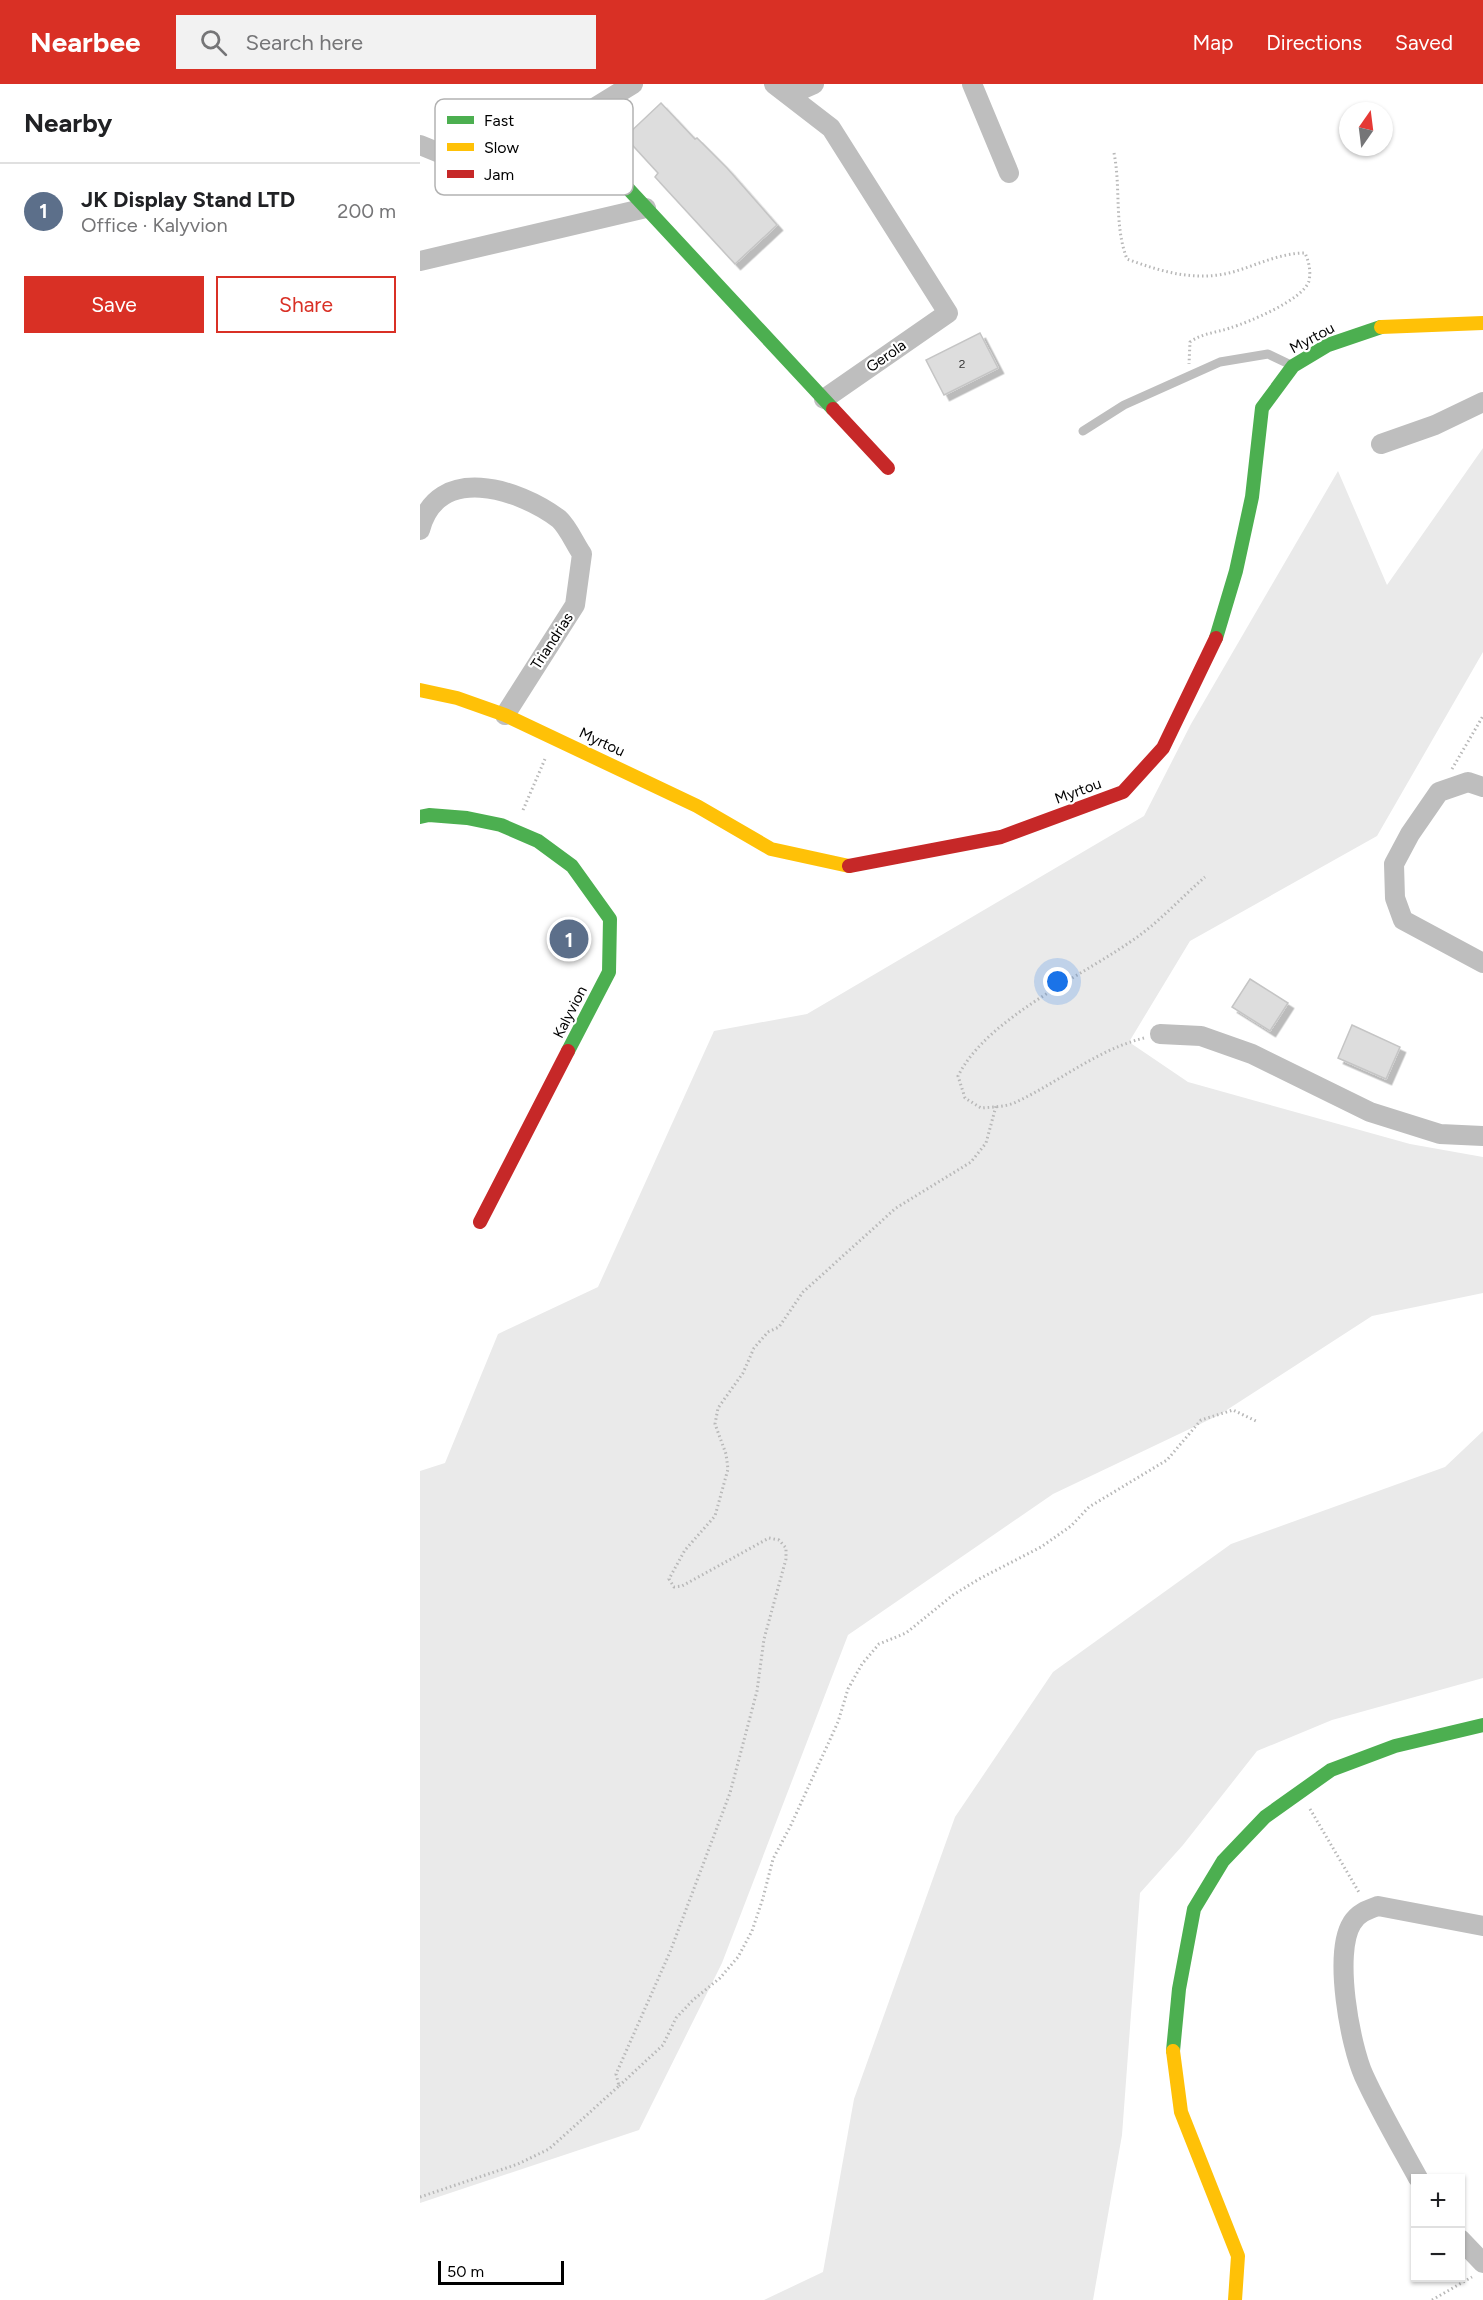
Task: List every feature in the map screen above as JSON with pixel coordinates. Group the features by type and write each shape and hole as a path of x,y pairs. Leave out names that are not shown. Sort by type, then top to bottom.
{"street":[{"path":"609,99 633,84"},
{"path":"782,90 814,84"},
{"path":"972,84 1009,173"},
{"name":"Gerola","path":"782,90 831,128 948,313 824,399"},
{"path":"420,145 435,151"},
{"path":"633,194 888,468"},
{"path":"420,261 646,208"},
{"name":"Myrtou","path":"420,690 457,698 505,715 697,806 771,849 848,866 1001,837 1123,792 1163,748 1213,648 1236,571 1252,497 1262,408 1293,366 1328,345 1386,326 1483,323"},
{"path":"1381,444 1435,425 1483,402"},
{"name":"Triandrias","path":"420,530 423,517 435,499 462,487 509,492 560,520 582,554 575,605 505,715"},
{"path":"1483,788 1468,782 1439,792 1394,864 1395,898 1403,920 1483,963"},
{"name":"Kalyvion","path":"420,817 429,815 467,818 501,825 538,842 572,866 610,919 609,972 480,1222"},
{"path":"1160,1034 1201,1035 1252,1054 1370,1112 1440,1134 1483,1136"},
{"path":"1235,2300 1238,2256 1181,2112 1173,2050 1179,1989 1194,1909 1223,1862 1265,1816 1331,1770 1395,1746 1483,1725"},
{"path":"1416,2174 1364,2075 1347,2019 1344,1946 1351,1924 1362,1911 1378,1906 1483,1926"},
{"path":"1465,2246 1478,2270"}],"lane":[{"path":"1083,431 1124,405 1220,362 1268,354 1293,366"}],"path":[{"path":"1114,153 1118,172 1121,243 1127,259 1186,276 1208,277 1289,253 1305,253 1310,264 1309,282 1296,297 1230,328 1201,334 1191,342 1189,374"},
{"path":"1439,792 1483,716"},
{"path":"514,831 546,757"},
{"path":"1160,1034 1129,1042 1074,1068 1012,1104 981,1108 965,1098 958,1076 967,1058 1011,1018 1141,934 1205,877"},
{"path":"619,2086 616,2074 669,1952 730,1793 757,1691 764,1639 786,1560 786,1548 779,1540 769,1538 682,1586 674,1587 669,1579 685,1550 715,1516 725,1485 728,1469 726,1454 715,1424 718,1408 743,1373 754,1348 768,1332 779,1327 803,1292 896,1208 971,1162 986,1143 996,1106"},
{"path":"420,2197 518,2164 549,2149 663,2045 676,2018 693,2000 720,1978 738,1957 752,1930 773,1859 838,1722 849,1689 862,1664 879,1644 906,1633 953,1595 1041,1547 1071,1526 1089,1507 1167,1460 1201,1420 1233,1410 1258,1422"},
{"path":"1300,1791 1369,1909"},
{"path":"1432,2300 1478,2270"}],"shaded area":[{"path":"1483,448 1483,652 1377,836 1190,941 1129,1042 1188,1082 1410,1144 1483,1157 1483,1293 1372,1316 1219,1415 1053,1494 848,1635 722,1963 639,2130 420,2203 420,1471 445,1463 498,1334 598,1287 714,1031 807,1014 1144,816 1191,724 1338,471 1387,585"},
{"path":"1483,1431 1483,1678 1332,1720 1257,1751 1183,1845 1140,1893 1122,2135 1093,2300 764,2300 823,2272 854,2099 955,1817 1053,1672 1231,1544 1445,1467"}],"building":[{"path":"661,103 727,168 777,225 735,264 655,177 658,173 633,146 633,129"},
{"path":"980,333 998,368 944,395 926,360"},
{"path":"1250,979 1288,1003 1270,1031 1232,1007"},
{"path":"1352,1025 1400,1047 1386,1079 1338,1058"}],"traffic: fast":[{"path":"633,194 833,409"},
{"path":"1216,638 1236,571 1252,497 1262,408 1293,366 1328,345 1381,327"},
{"path":"420,817 429,815 467,818 501,825 538,841 572,866 610,919 609,972 568,1051"},
{"path":"1173,2051 1179,1989 1194,1909 1223,1861 1265,1817 1331,1770 1395,1746 1483,1725"}],"traffic: slow":[{"path":"1381,327 1483,323"},
{"path":"420,690 457,698 505,715 697,806 771,849 849,866"},
{"path":"1173,2051 1181,2112 1238,2256 1235,2300"}],"traffic: jam":[{"path":"833,409 888,468"},
{"path":"849,866 1001,837 1123,792 1163,748 1216,638"},
{"path":"480,1222 568,1051"}],"place":[{"name":"JK Display Stand LTD","path":"569,939"}]}
